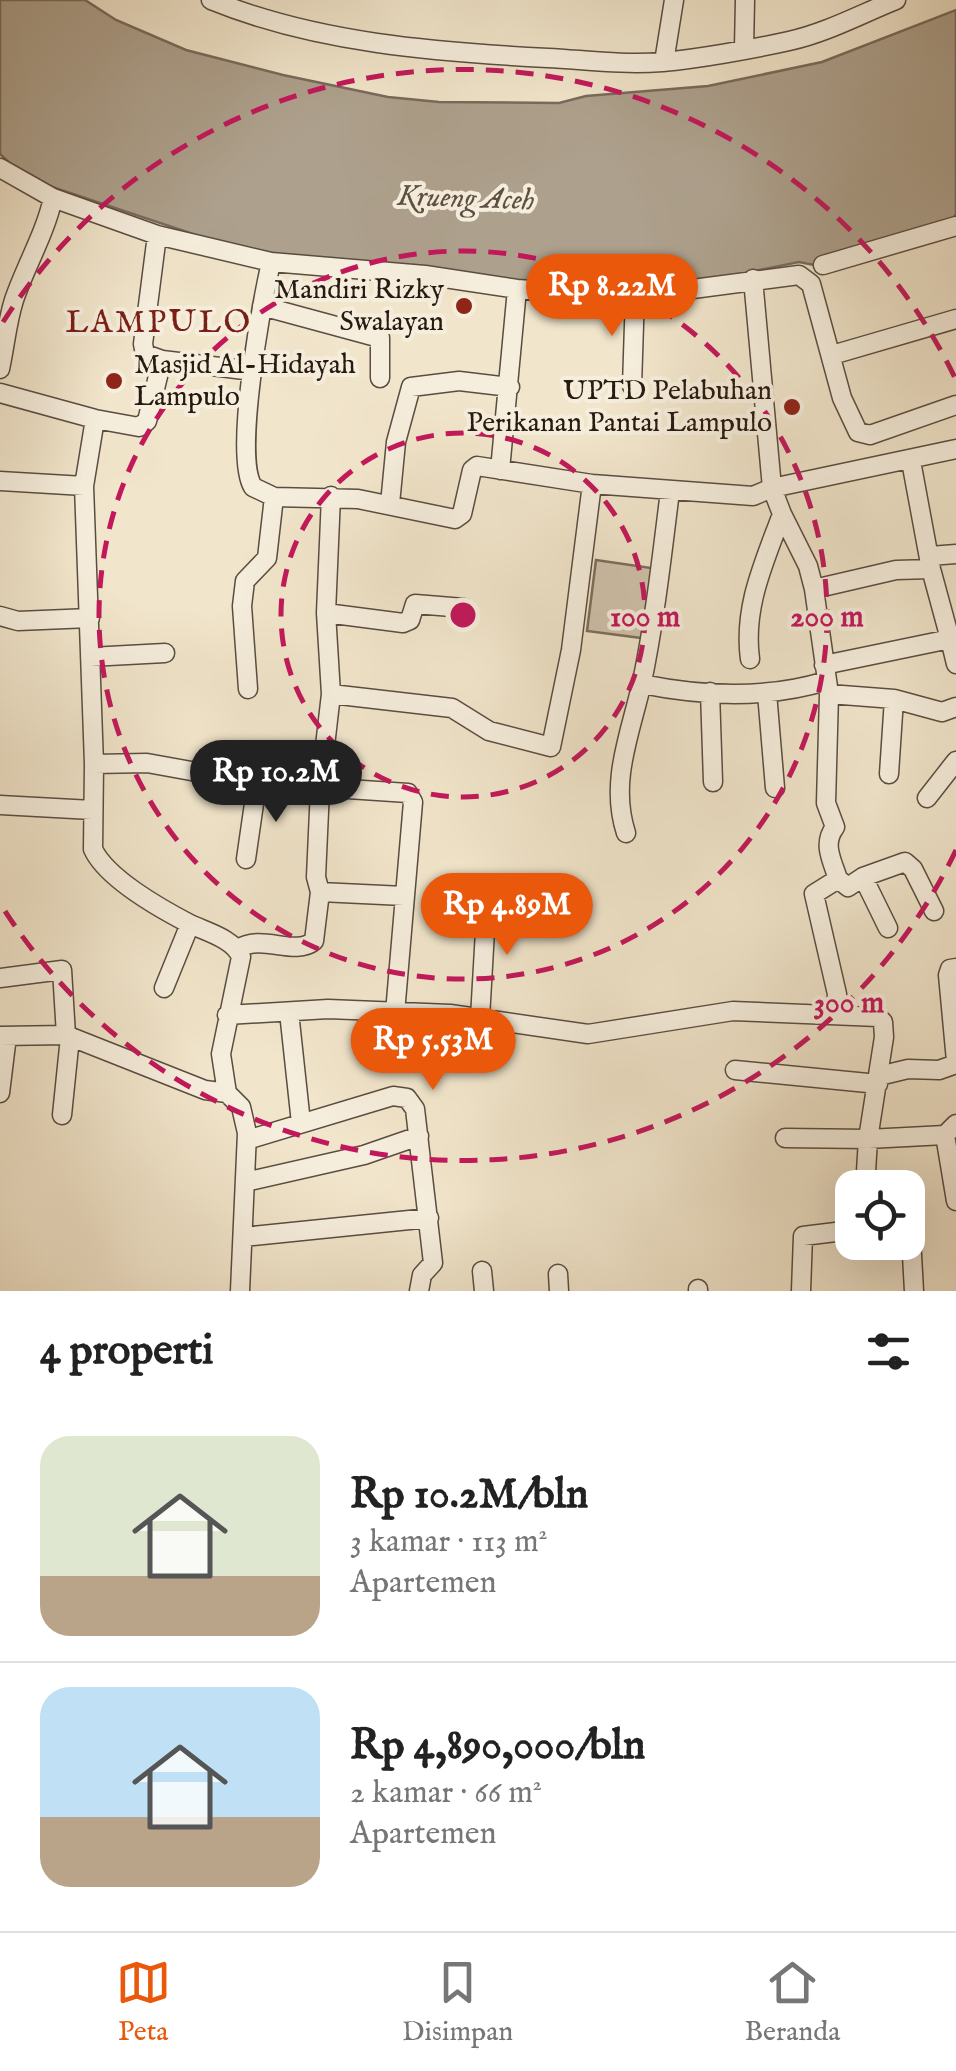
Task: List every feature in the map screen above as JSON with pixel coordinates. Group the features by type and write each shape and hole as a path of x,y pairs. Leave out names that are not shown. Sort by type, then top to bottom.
{"street":[{"path":"211,0 302,28 390,44 604,63 664,62 791,41 896,0"},
{"path":"664,62 674,0"},
{"path":"744,48 745,0"},
{"path":"1,172 53,198 157,234 271,262 425,275 517,289 635,294 789,274 812,284 842,398 858,432 870,435 956,405"},
{"path":"0,369 14,301 43,233 53,198"},
{"path":"824,265 956,226"},
{"path":"157,234 143,350 148,357 162,360 253,372"},
{"path":"271,262 253,372 247,472 253,488 274,497 331,496 455,519 462,514 474,468 592,484 753,496 772,488 956,449"},
{"path":"753,279 772,488 808,566 826,680 826,803 835,827 827,844 842,886 848,887 862,877 905,862 914,868 934,911"},
{"path":"500,470 517,289"},
{"path":"632,386 635,294"},
{"path":"262,306 380,338 380,378"},
{"path":"832,355 956,319"},
{"path":"0,393 94,419 143,426 162,360"},
{"path":"390,504 396,442 410,386 459,381 510,386"},
{"path":"94,419 84,486 94,764 93,849 98,860 126,884 238,950"},
{"path":"910,461 956,664"},
{"path":"0,481 84,486"},
{"path":"331,694 452,708 489,731 551,748 571,650 592,484"},
{"path":"626,833 620,816 620,782 642,684 670,491"},
{"path":"238,950 254,941 310,946 314,941 320,892 316,877 320,789 331,694 326,613 331,496"},
{"path":"248,690 242,606 245,580 266,558 274,497"},
{"path":"750,659 746,632 753,593 782,514"},
{"path":"814,589 956,554"},
{"path":"326,613 403,623 410,620 415,604 464,608"},
{"path":"0,616 18,621 90,618"},
{"path":"642,684 710,692 800,689 953,638"},
{"path":"90,657 165,654"},
{"path":"826,680 954,713"},
{"path":"710,692 712,782"},
{"path":"767,692 775,788"},
{"path":"889,774 894,699"},
{"path":"927,798 956,760"},
{"path":"94,764 147,764 257,782 397,792 412,797 395,1013"},
{"path":"246,859 257,782"},
{"path":"0,805 92,810"},
{"path":"862,877 888,928"},
{"path":"836,1015 837,994 814,894 838,879"},
{"path":"320,892 404,896"},
{"path":"465,893 548,900"},
{"path":"480,1018 486,896"},
{"path":"164,988 190,924"},
{"path":"227,1093 220,1054 241,967 238,950"},
{"path":"736,1070 879,1080 908,1069 939,1070 956,1063 948,975 956,968"},
{"path":"0,978 62,970 68,1036 62,1115"},
{"path":"227,1015 328,1009 480,1018 598,1034 733,1011 881,1019 884,1037 866,1170"},
{"path":"289,1012 301,1124"},
{"path":"0,1093 4,1036 68,1036 205,1090 227,1093 242,1107 247,1140 240,1291"},
{"path":"247,1140 400,1095 415,1109 429,1218 432,1263 422,1276 420,1291"},
{"path":"785,1138 868,1139 951,1129 956,1201"},
{"path":"245,1182 364,1155 419,1136"},
{"path":"242,1236 429,1218"},
{"path":"802,1291 804,1234 835,1231"},
{"path":"912,1260 914,1291"},
{"path":"482,1271 484,1291"}],"shaded area":[{"path":"596,560 658,569 649,639 587,631"}],"water":[{"name":"Krueng Aceh","path":"0,0 85,0 116,20 186,50 388,97 439,102 559,103 586,96 708,86 822,62 956,10 956,214 947,227 814,265 799,262 654,291 524,286 238,249 25,178 0,154"}],"place":[{"name":"Mandiri Rizky Swalayan","path":"464,306"},
{"name":"Masjid Al-Hidayah Lampulo","path":"114,381"},
{"name":"UPTD Pelabuhan Perikanan Pantai Lampulo","path":"792,407"}],"district":[{"name":"LAMPULO","path":"159,323"}]}
